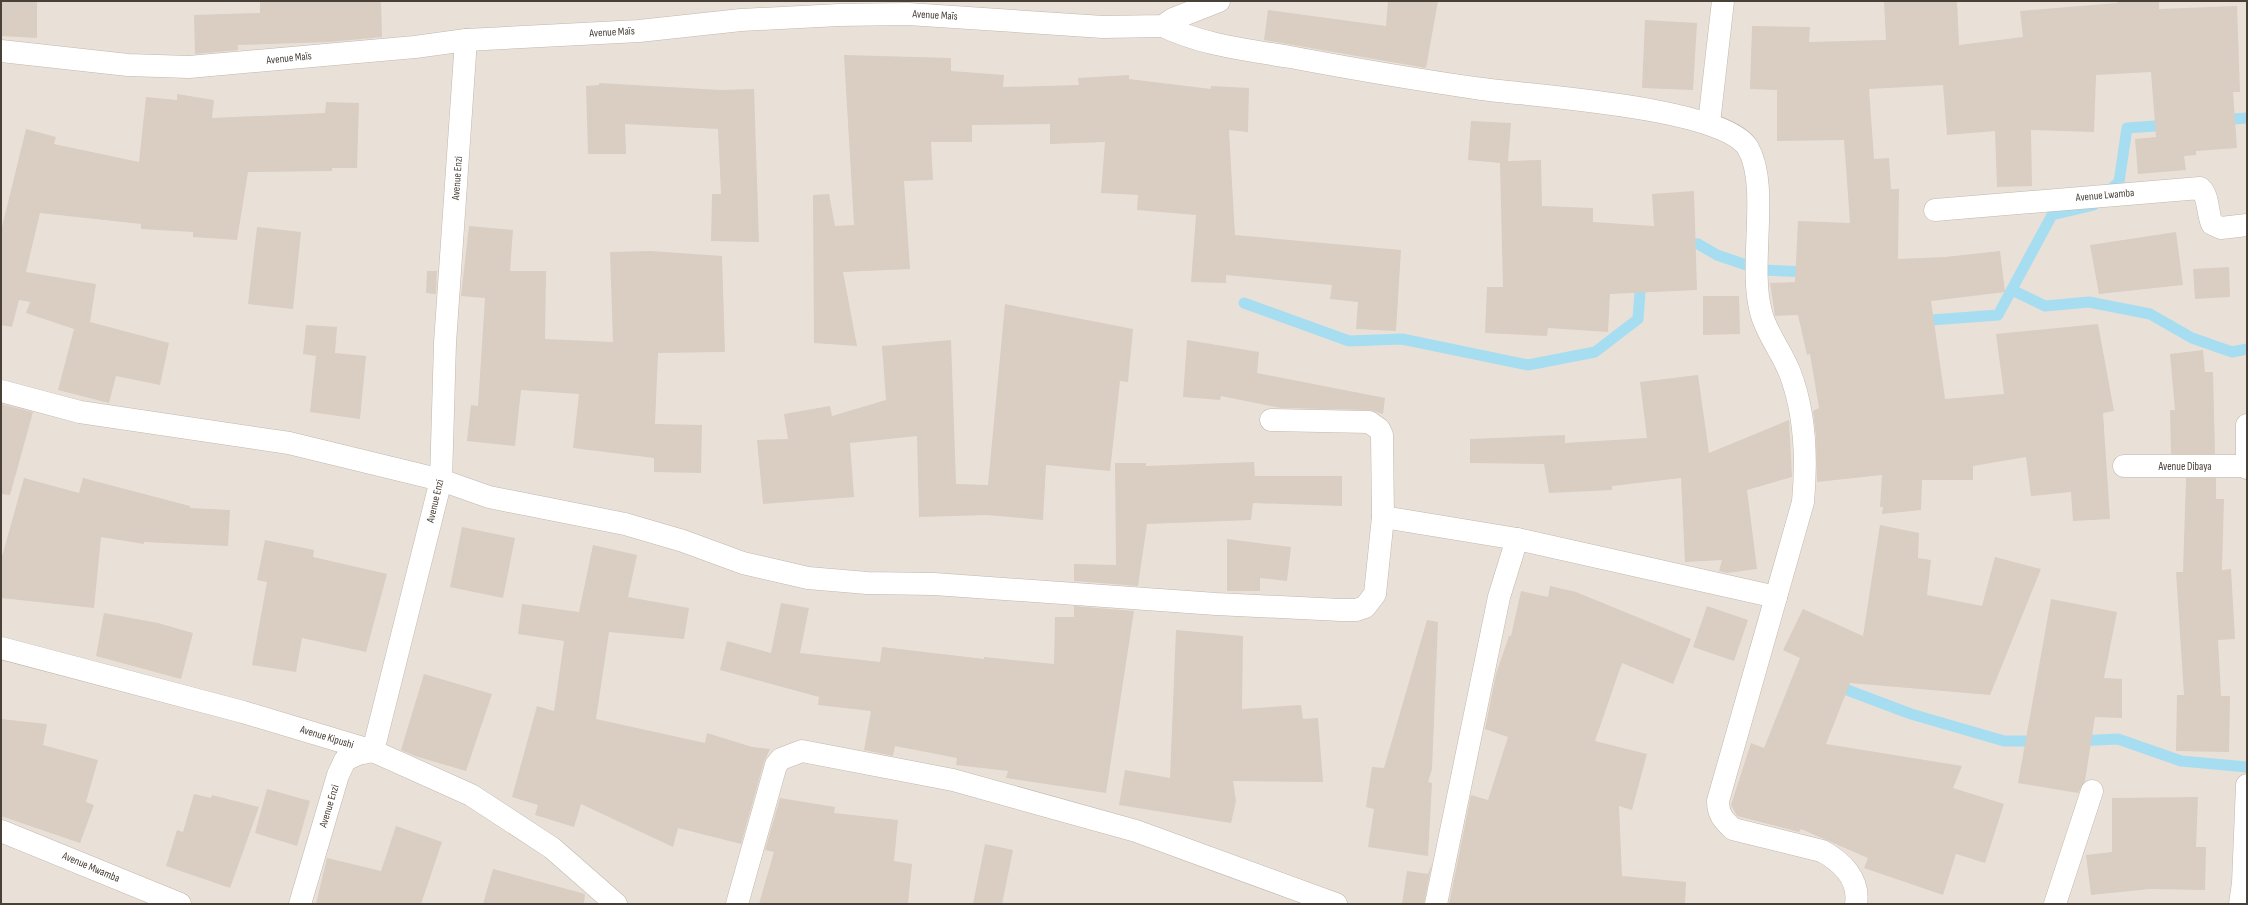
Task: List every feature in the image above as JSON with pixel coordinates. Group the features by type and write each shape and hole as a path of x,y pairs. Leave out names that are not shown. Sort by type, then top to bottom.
{"street":[{"path":"1219,1 1173,18 1163,26 1181,35 1273,54 1482,89 1642,108 1709,123 1732,132 1747,145 1755,160 1757,185 1757,289 1761,313 1790,374 1804,423 1806,471 1803,502 1718,801 1718,811 1724,822 1733,829 1822,851 1835,858 1844,866 1855,885 1856,904"},
{"path":"1709,123 1724,1"},
{"name":"Avenue Maïs","path":"1,51 128,65 189,66 415,47 466,40 639,31 741,20 886,14 916,14 1103,27 1163,26"},
{"name":"Avenue Enzi","path":"300,904 345,760 358,754 373,751 441,480 445,343 466,40"},
{"name":"Avenue Lwamba","path":"1935,210 2200,188 2206,196 2208,216 2212,224 2221,228 2247,225"},
{"path":"1,391 80,412 289,443 441,480 489,497 625,524 743,563 808,578 836,581 949,585 1216,604 1341,610 1356,610 1365,607 1375,594 1383,517 1382,435 1374,424 1360,421 1271,420"},
{"path":"2247,425 2247,467"},
{"name":"Avenue Dibaya","path":"2124,466 2247,467"},
{"path":"1383,517 1516,539 1776,597"},
{"path":"1436,904 1499,597 1516,539"},
{"name":"Avenue Kipushi","path":"1,648 243,712 373,751 471,795 552,848 616,904"},
{"path":"737,904 776,766 781,759 802,751 953,780 1136,831 1336,904"},
{"path":"2243,900 2247,785"},
{"path":"2055,904 2092,791"},
{"name":"Avenue Mwamba","path":"1,831 180,904"}],"shaded area":[{"path":"1,1 2247,1 2247,904 1,904"}],"building":[{"path":"1,1 37,1 37,38 1,36"},
{"path":"260,1 381,1 382,37 329,42 238,45 238,50 195,54 194,15 260,13"},
{"path":"1388,1 1438,1 1426,68 1264,40 1268,10 1386,26"},
{"path":"1884,1 1957,1 1959,45 2023,37 2020,11 2117,3 2117,1 2159,1 2159,9 2237,6 2240,92 2233,92 2237,148 2196,151 2196,155 2184,156 2186,170 2138,174 2135,139 2156,137 2151,72 2096,75 2094,132 2031,130 2032,186 1997,187 1995,131 1947,135 1943,85 1869,89 1874,159 1889,158 1891,189 1899,189 1898,259 1945,257 2000,251 2005,292 1931,301 1945,399 2004,394 1996,334 2098,324 2114,411 2103,413 2110,519 2073,521 2071,492 2031,496 2026,457 1973,466 1973,480 1922,480 1921,510 1882,514 1883,507 1880,507 1882,475 1817,482 1816,436 1813,411 1819,408 1810,354 1807,355 1798,315 1775,316 1770,283 1795,282 1798,221 1850,223 1844,140 1777,141 1777,90 1750,89 1752,26 1810,27 1809,42 1886,40"},
{"path":"1645,20 1697,23 1693,90 1642,88"},
{"path":"844,55 951,58 951,71 1004,75 1003,87 1079,85 1078,78 1129,75 1129,79 1211,89 1211,86 1249,88 1248,132 1229,130 1235,235 1401,250 1396,331 1356,329 1358,302 1330,299 1332,285 1226,275 1226,283 1191,282 1196,215 1137,210 1138,195 1101,193 1105,142 1050,144 1050,124 972,125 972,142 931,142 933,180 904,181 910,269 843,272 857,346 814,343 813,195 829,194 835,226 854,225"},
{"path":"599,83 721,90 754,89 759,242 711,241 712,194 721,194 718,129 625,124 626,154 588,154 586,86 599,85"},
{"path":"177,94 214,100 212,118 325,113 326,102 359,103 357,168 332,168 332,171 248,172 237,240 193,237 193,232 141,229 141,224 40,213 26,272 96,284 90,322 169,343 160,385 116,376 109,403 58,390 74,329 26,313 30,302 19,300 12,327 1,325 1,231 26,129 56,137 54,144 139,162 146,97 177,100"},
{"path":"1471,121 1511,123 1508,161 1541,160 1542,206 1593,208 1593,222 1654,226 1652,194 1694,191 1697,290 1610,294 1608,332 1548,328 1547,336 1485,333 1487,287 1503,287 1500,163 1468,160"},
{"path":"469,226 513,230 510,271 546,271 545,339 613,342 610,252 651,251 722,256 725,352 658,353 655,424 702,425 701,473 654,472 654,458 573,448 579,394 521,390 515,446 467,441 471,405 478,406 485,298 461,296"},
{"path":"257,227 301,232 293,309 248,304"},
{"path":"2176,232 2183,285 2099,294 2090,245"},
{"path":"2229,267 2230,297 2195,299 2193,269"},
{"path":"427,271 437,271 436,294 426,293"},
{"path":"1703,296 1739,296 1740,334 1703,335"},
{"path":"1005,304 1133,329 1128,382 1120,381 1110,471 1046,465 1043,520 987,515 919,517 917,436 850,443 854,497 763,504 757,440 788,439 784,414 830,406 832,416 886,400 882,346 951,340 956,484 988,485"},
{"path":"306,325 337,327 335,353 366,356 360,419 310,412 316,356 303,354"},
{"path":"1187,340 1259,352 1257,373 1385,398 1383,414 1369,410 1281,408 1221,396 1220,400 1183,397"},
{"path":"2203,350 2205,372 2213,372 2215,454 2171,454 2170,410 2175,410 2170,354"},
{"path":"1698,375 1709,453 1789,420 1792,477 1747,490 1757,569 1727,573 1719,571 1722,560 1685,562 1681,478 1612,486 1612,490 1549,493 1544,464 1470,463 1470,439 1565,435 1565,443 1647,438 1640,382"},
{"path":"1,404 33,412 10,495 1,494"},
{"path":"1254,462 1255,476 1342,476 1342,506 1253,503 1251,520 1147,524 1138,586 1074,581 1074,564 1116,565 1115,463 1146,463 1146,466"},
{"path":"24,478 79,493 83,478 190,506 190,508 230,510 228,546 144,542 144,544 101,537 94,608 1,598 1,560"},
{"path":"2186,478 2216,478 2216,499 2224,499 2222,570 2231,569 2235,639 2218,640 2221,696 2230,696 2229,752 2176,751 2177,695 2184,695 2176,572 2183,572"},
{"path":"1880,525 1919,533 1918,558 1931,560 1927,595 1982,606 1995,557 2041,569 1990,695 1850,683 1826,744 1962,766 1953,788 2004,804 1985,863 1956,854 1943,895 1864,868 1868,858 1801,829 1799,832 1737,816 1731,805 1751,743 1764,748 1800,658 1783,650 1803,609 1863,636"},
{"path":"462,527 515,538 503,598 450,587"},
{"path":"1227,539 1291,547 1287,581 1260,578 1260,591 1227,591"},
{"path":"265,540 314,550 313,557 387,574 366,652 302,638 296,672 252,665 267,582 257,580"},
{"path":"593,545 637,555 628,597 689,608 684,639 609,632 596,719 705,743 707,733 752,747 770,749 764,762 741,844 678,828 673,847 581,804 574,827 535,815 538,805 512,797 537,706 554,711 564,641 518,634 522,604 579,612"},
{"path":"1550,586 1576,592 1691,639 1673,684 1622,663 1595,741 1647,754 1632,810 1619,806 1622,876 1686,882 1685,904 1449,904 1471,795 1488,800 1508,737 1485,729 1496,674 1509,636 1511,636 1521,591 1548,597"},
{"path":"2051,599 2117,612 2104,678 2122,679 2122,718 2095,717 2085,781 2078,793 2018,783"},
{"path":"781,603 809,608 800,653 880,662 882,647 984,659 984,657 1054,664 1055,617 1074,617 1074,606 1134,611 1106,793 1006,778 1008,771 956,765 957,758 895,746 893,756 864,750 871,711 818,705 819,697 720,670 727,641 771,653"},
{"path":"1707,606 1748,620 1734,661 1693,647"},
{"path":"104,613 158,623 193,633 181,679 96,656"},
{"path":"1427,620 1438,622 1432,769 1428,782 1432,783 1428,856 1368,847 1374,809 1366,807 1372,767 1384,768"},
{"path":"1176,630 1243,636 1242,709 1301,705 1303,719 1318,718 1323,782 1233,781 1236,801 1231,823 1119,805 1125,770 1170,778"},
{"path":"424,674 492,694 466,771 415,756 401,750"},
{"path":"1,719 47,724 43,745 98,760 86,802 94,805 80,843 1,816"},
{"path":"267,789 310,801 297,846 255,833"},
{"path":"194,794 211,798 212,795 259,807 230,888 166,866 177,830 183,832"},
{"path":"2198,797 2196,847 2206,847 2205,890 2150,889 2091,895 2086,855 2112,852 2112,798"},
{"path":"780,798 835,807 834,813 898,820 894,861 912,864 908,904 759,904 774,852 765,850"},
{"path":"396,826 442,842 421,904 316,904 327,858 381,871"},
{"path":"985,844 1013,850 1002,904 973,904"},
{"path":"1432,862 1424,904 1402,904 1407,871 1428,874"},
{"path":"493,869 585,894 584,904 483,904"}],"waterway":[{"path":"2220,120 2247,118"},
{"path":"2106,193 2119,182 2127,128 2169,125"},
{"path":"1918,321 1998,315 2052,215 2094,205"},
{"path":"1681,243 1698,244 1717,255 1761,270 1810,272"},
{"path":"1244,303 1349,341 1402,339 1528,365 1595,352 1638,319 1641,279"},
{"path":"2012,290 2045,306 2089,302 2150,314 2192,338 2232,352 2247,349"},
{"path":"1834,685 1911,714 2004,741 2039,741"},
{"path":"2076,741 2118,739 2181,761 2247,767"}]}
